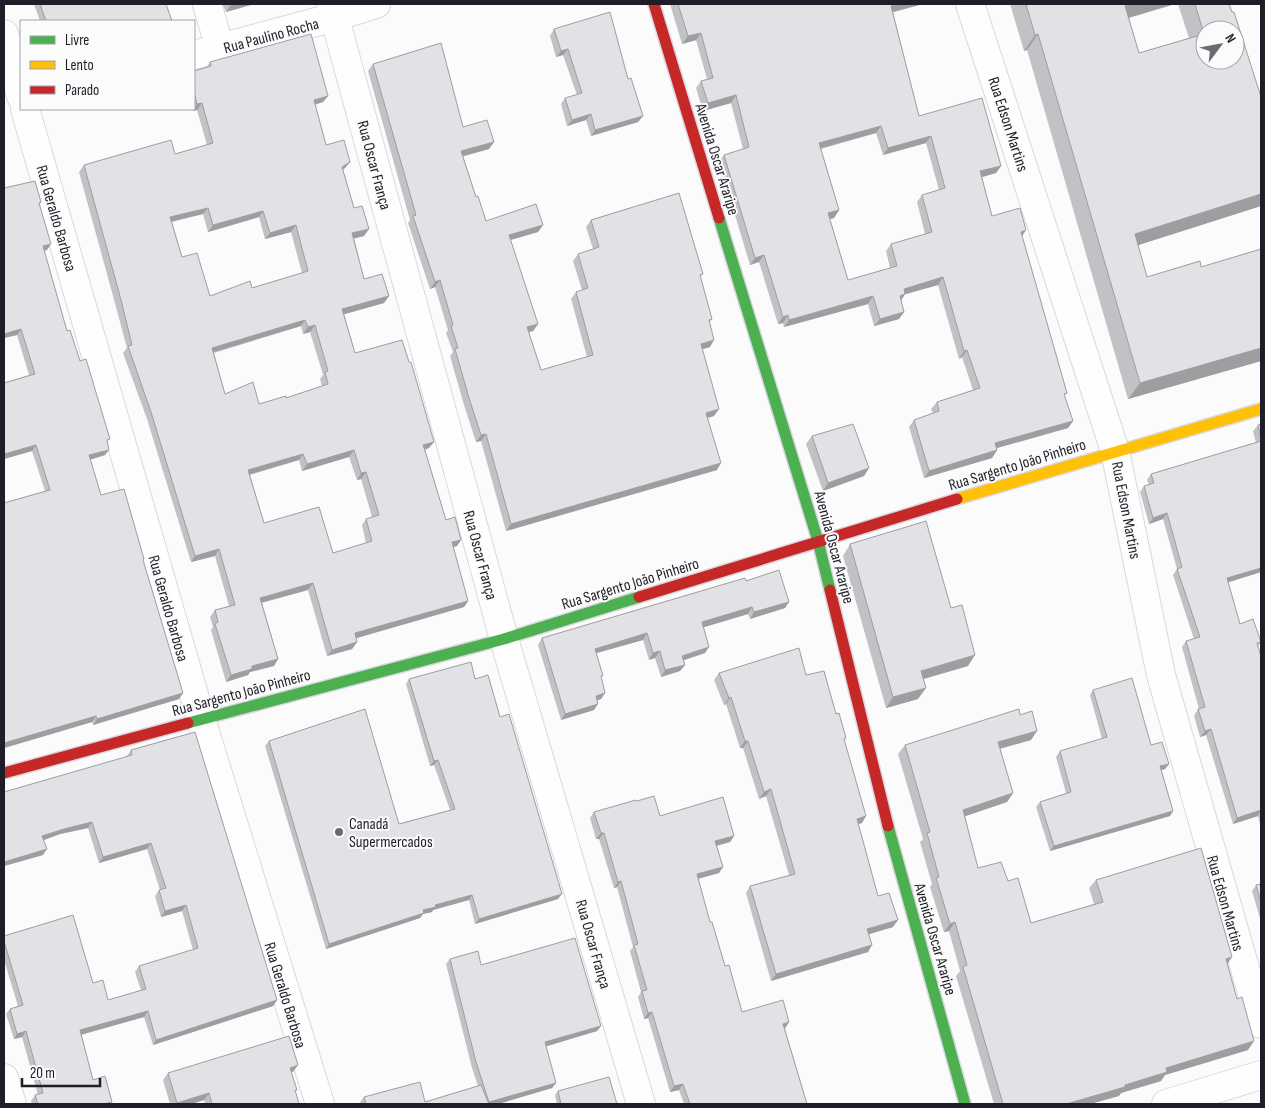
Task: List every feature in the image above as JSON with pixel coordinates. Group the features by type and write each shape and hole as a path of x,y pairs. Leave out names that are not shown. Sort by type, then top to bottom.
{"street":[{"path":"207,4 220,48"},
{"name":"Rua Paulino Rocha","path":"195,55 333,10 376,4"},
{"name":"Avenida Oscar Araripe","path":"654,4 818,541 892,843 966,1104"},
{"name":"Rua Edson Martins","path":"970,4 1115,451 1161,676 1261,1024"},
{"name":"Rua Oscar França","path":"333,10 504,639 641,1104"},
{"path":"4,34 20,94"},
{"path":"4,106 20,98"},
{"name":"Rua Geraldo Barbosa","path":"25,110 201,719 320,1104"},
{"name":"Rua Sargento João Pinheiro","path":"4,773 504,639 818,541 1261,409"},
{"path":"1166,1104 1261,1075"},
{"path":"4,1078 12,1104"}],"building":[{"path":"40,4 166,4 172,20 46,20"},
{"path":"678,4 901,4 891,6 919,116 982,98 1001,166 980,171 992,216 1020,208 1026,230 1021,232 1067,393 1064,394 1073,421 995,443 997,450 929,471 914,420 939,411 937,402 980,388 967,350 964,351 943,277 904,289 905,294 900,296 904,312 880,319 873,296 789,320 788,315 783,317 764,255 755,258 724,155 749,147 736,95 708,103 701,81 713,78 701,33 688,36","holes":["881,126 888,148 931,136 945,188 922,195 932,232 891,244 897,266 848,280 828,213 839,210 819,143"]},
{"path":"1026,4 1133,4 1125,6 1139,53 1195,37 1195,70 1245,70 1245,47 1261,97 1261,194 1135,234 1147,277 1200,261 1201,267 1261,249 1261,348 1140,383 1038,34 1035,35"},
{"path":"1195,4 1229,4 1232,12 1234,12 1237,20 1200,20"},
{"path":"610,12 628,79 631,78 643,116 595,130 591,114 572,120 565,98 582,93 568,49 561,51 554,29"},
{"path":"311,34 328,96 314,100 326,145 344,140 350,162 342,167 354,208 362,206 369,229 352,233 364,279 382,274 389,296 342,309 355,353 402,340 409,362 411,362 434,442 423,445 446,520 455,517 461,540 452,542 468,601 355,633 357,642 332,650 313,583 260,598 278,659 252,666 252,669 231,675 215,624 218,622 215,610 235,605 219,549 195,556 151,412 128,346 132,345 84,165 171,140 175,154 213,143 202,103 197,104 195,95 195,71 211,66 210,62","holes":["208,208 213,225 263,211 270,233 296,225 308,271 252,288 250,281 210,296 197,253 182,257 170,217","305,320 308,327 315,325 328,371 325,372 328,384 286,398 286,396 259,404 253,382 225,394 212,348","354,450 361,473 366,472 379,515 366,519 372,541 333,553 319,507 264,523 248,470 303,454 307,464"]},
{"path":"441,43 463,127 487,120 494,142 461,151 486,221 536,204 543,225 509,235 538,324 527,327 541,370 593,355 576,292 588,288 578,254 599,247 591,220 679,193 703,274 700,275 712,319 709,320 714,340 701,344 719,409 706,413 721,463 511,524 486,434 481,435 469,398 455,349 458,348 451,326 453,325 440,280 435,282 413,216 416,215 373,64"},
{"path":"35,181 41,202 39,203 51,244 43,246 67,331 70,330 80,361 86,359 110,439 107,440 109,450 89,455 101,495 124,489 183,693 97,719 96,716 4,743 4,503 50,490 36,445 4,454 4,383 35,374 21,329 4,334 4,188"},
{"path":"853,424 869,468 828,483 812,436"},
{"path":"1261,424 1261,439 1258,425"},
{"path":"1261,441 1261,568 1227,578 1240,624 1253,619 1261,642 1257,643 1261,656 1261,810 1237,818 1211,729 1205,731 1198,709 1205,707 1186,641 1200,637 1177,569 1182,567 1167,513 1153,518 1144,486 1154,483 1151,474"},
{"path":"926,521 951,608 962,605 975,655 921,671 926,688 893,697 850,544"},
{"path":"779,570 789,602 754,612 752,607 702,622 709,647 682,656 685,665 665,670 660,651 653,653 647,633 595,649 603,676 601,676 605,693 596,696 598,704 565,714 542,638 745,578 746,581"},
{"path":"799,648 806,675 824,671 836,714 839,713 846,738 844,739 866,816 857,819 878,896 889,893 898,920 867,929 872,945 776,974 750,886 795,874 771,789 764,792 748,741 745,741 731,697 729,698 719,673"},
{"path":"471,662 475,679 488,675 500,717 509,714 562,894 479,919 472,895 435,905 436,907 423,910 424,913 329,944 269,741 365,709 399,824 455,809 438,760 434,761 409,679"},
{"path":"1132,678 1151,745 1162,742 1169,764 1160,766 1173,811 1054,846 1040,802 1071,792 1060,751 1107,737 1093,690"},
{"path":"1019,709 1020,715 1032,711 1037,731 998,742 1013,793 963,810 978,868 1001,862 1008,881 1018,878 1031,923 1103,902 1096,880 1201,848 1232,957 1226,959 1237,999 1242,997 1254,1041 1166,1068 1167,1072 1125,1085 1125,1087 1066,1104 1003,1104 963,967 967,965 955,922 950,924 936,878 939,877 927,833 930,832 905,745"},
{"path":"195,732 277,1000 156,1040 148,1011 80,1030 93,1080 105,1076 112,1102 103,1104 38,1104 35,1095 43,1093 26,1031 17,1034 10,1009 23,1005 4,936 73,915 93,983 103,980 108,1000 146,989 139,966 198,948 186,905 165,911 159,890 166,888 151,843 103,857 92,822 42,836 47,849 4,862 4,792 132,755 131,750"},
{"path":"654,796 660,816 723,797 734,836 715,841 723,867 697,874 710,922 712,922 725,966 729,965 742,1012 783,1000 789,1022 783,1024 807,1104 690,1104 683,1084 674,1086 652,1012 648,1013 642,991 647,990 634,945 638,944 621,881 618,882 604,833 601,833 594,812"},
{"path":"1261,884 1261,902 1256,885"},
{"path":"575,938 601,1026 545,1042 556,1083 489,1102 476,1062 450,959 478,951 481,965"},
{"path":"289,1036 298,1065 290,1068 299,1104 212,1104 209,1093 177,1103 168,1073"},
{"path":"609,1077 617,1104 561,1104 558,1091"},
{"path":"420,1082 425,1102 481,1085 489,1104 366,1104 364,1097"}],"traffic: fast":[{"path":"719,218 818,541 830,590"},
{"path":"188,723 504,639 639,597"},
{"path":"888,826 965,1104"}],"traffic: slow":[{"path":"957,499 1261,409"}],"traffic: jam":[{"path":"654,4 719,218"},
{"path":"639,597 957,499"},
{"path":"830,590 888,826"},
{"path":"4,773 188,723"}],"place":[{"name":"Canadá Supermercados","path":"339,832"}]}
